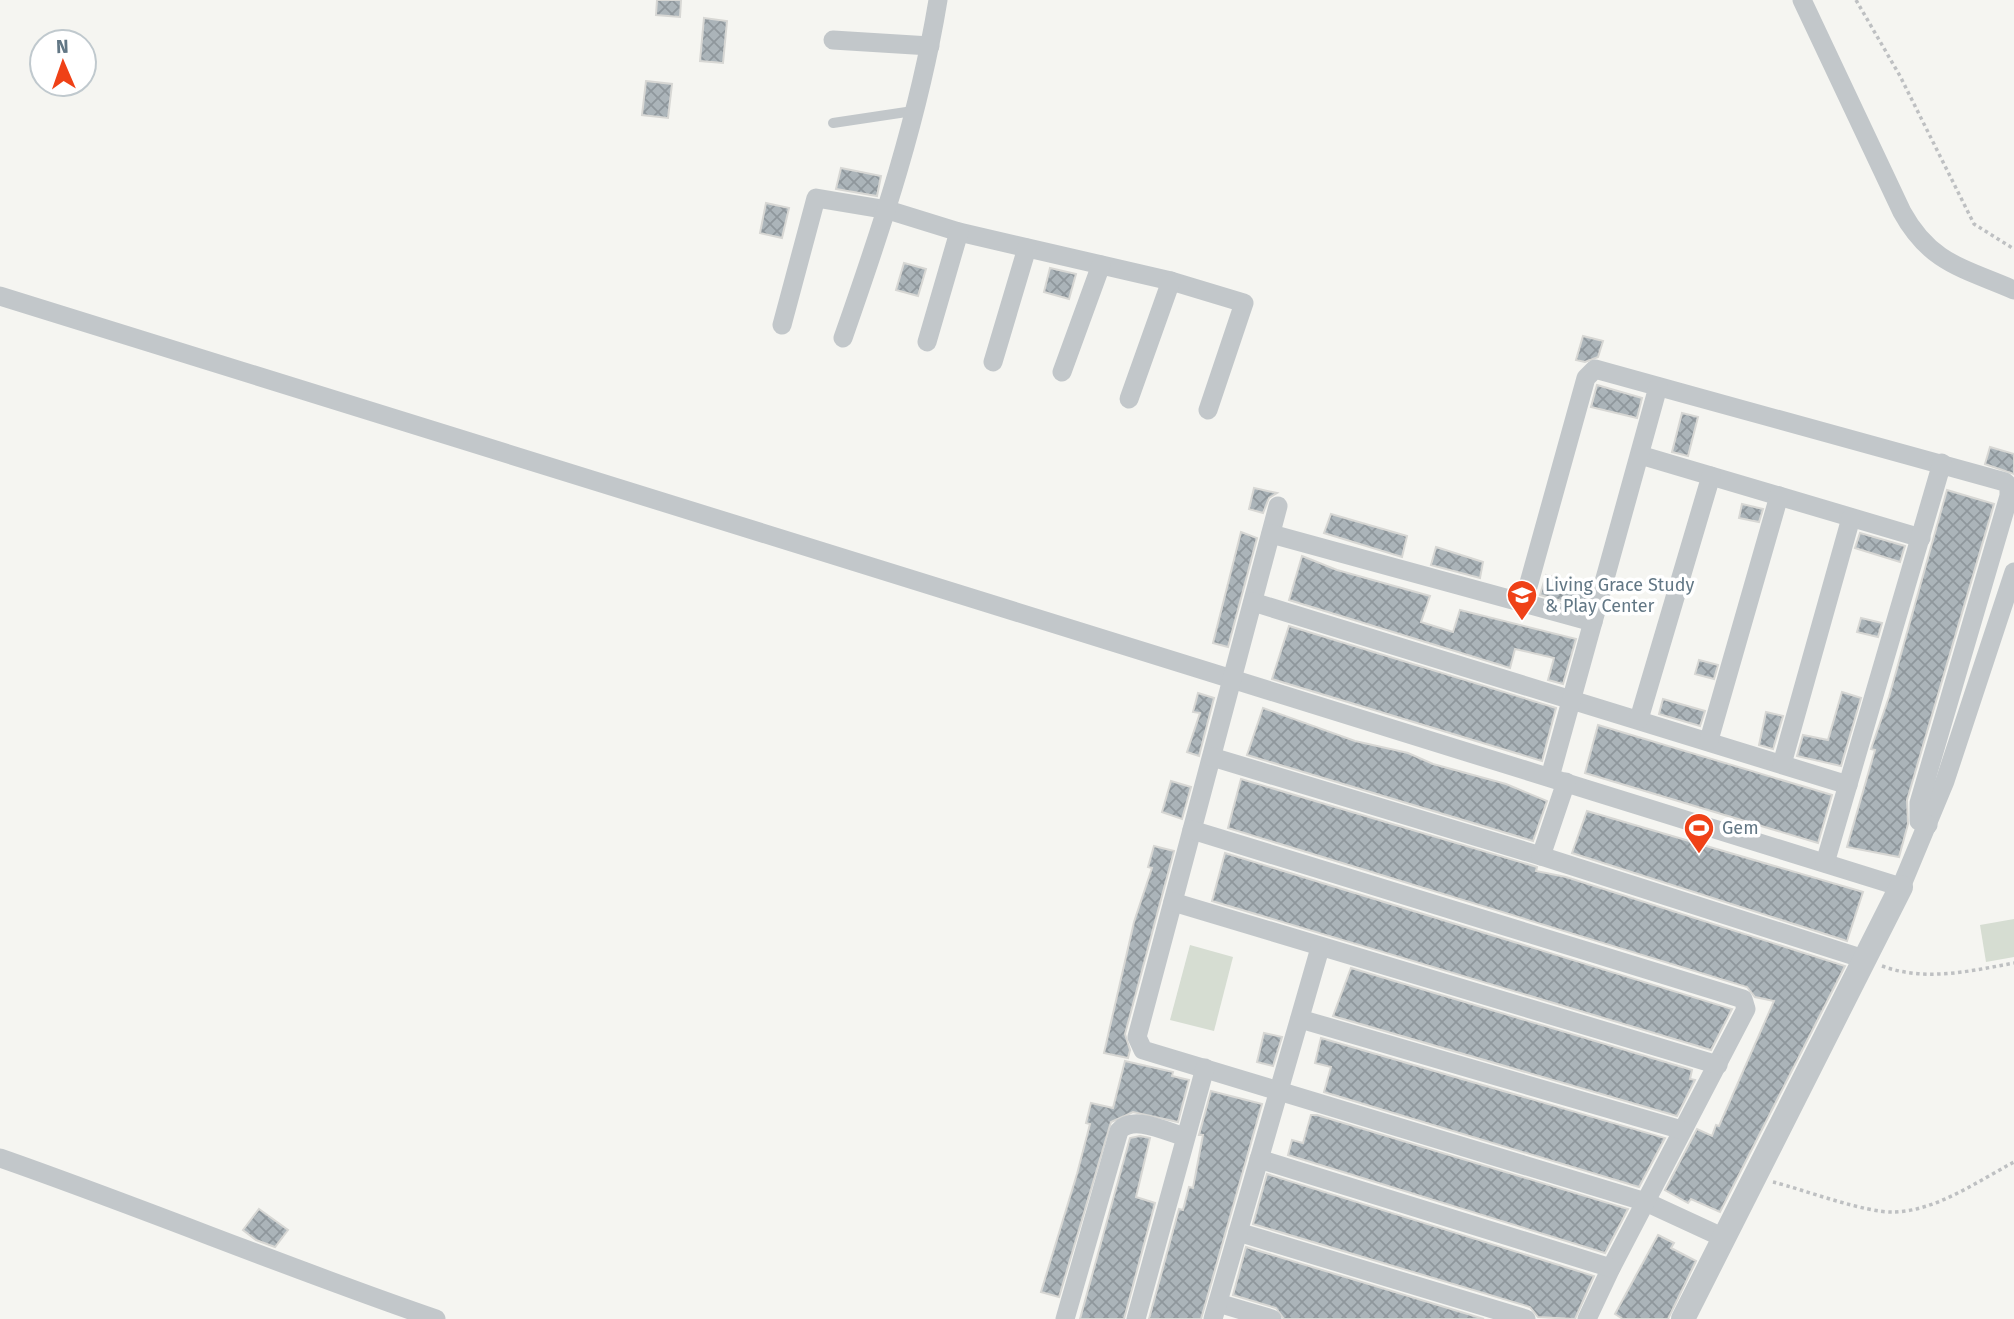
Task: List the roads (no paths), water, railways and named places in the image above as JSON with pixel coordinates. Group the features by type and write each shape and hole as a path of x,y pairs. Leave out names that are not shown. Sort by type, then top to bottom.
{"street":[{"path":"843,338 888,210 930,46 938,0"},
{"path":"1802,0 1902,212 1919,240 1940,257 2014,290"},
{"path":"834,40 930,46"},
{"path":"782,325 816,198 888,210 959,232 1171,281 1244,303 1208,410"},
{"path":"928,342 959,232"},
{"path":"993,362 1027,248"},
{"path":"1062,372 1101,265"},
{"path":"1129,399 1171,281"},
{"path":"0,296 1901,887"},
{"path":"1524,601 1588,373 1599,369 1999,480 2008,486 2009,491 1919,803 1919,821 1928,825"},
{"path":"1541,856 1572,699 1658,387"},
{"path":"1640,455 1921,538"},
{"path":"1825,863 1942,463"},
{"path":"1639,719 1711,476"},
{"path":"1709,740 1779,496"},
{"path":"1278,506 1137,1037 1143,1050 1646,1202 1724,1238"},
{"path":"1782,764 1851,518"},
{"path":"1271,534 1524,601 1592,622"},
{"path":"1683,1319 1901,887 1928,825 2014,572"},
{"path":"1253,602 1709,740 1848,785"},
{"path":"1212,757 1541,856 1864,959"},
{"path":"1192,830 1743,999 1746,1010 1682,1129 1587,1319"},
{"path":"1173,902 1718,1065"},
{"path":"1272,1319 1216,1311 1320,948"},
{"path":"1300,1019 1682,1129"},
{"path":"1136,1319 1205,1068"},
{"path":"1065,1319 1119,1131 1124,1125 1134,1122 1185,1138"},
{"path":"0,1158 102,1194 324,1280 436,1319"},
{"path":"1259,1159 1611,1268"},
{"path":"1238,1232 1526,1319"}],"lane":[{"path":"833,124 913,111"}],"place":[{"name":"Living Grace Study & Play Center","path":"1522,622"},
{"name":"Gem","path":"1699,855"}]}
